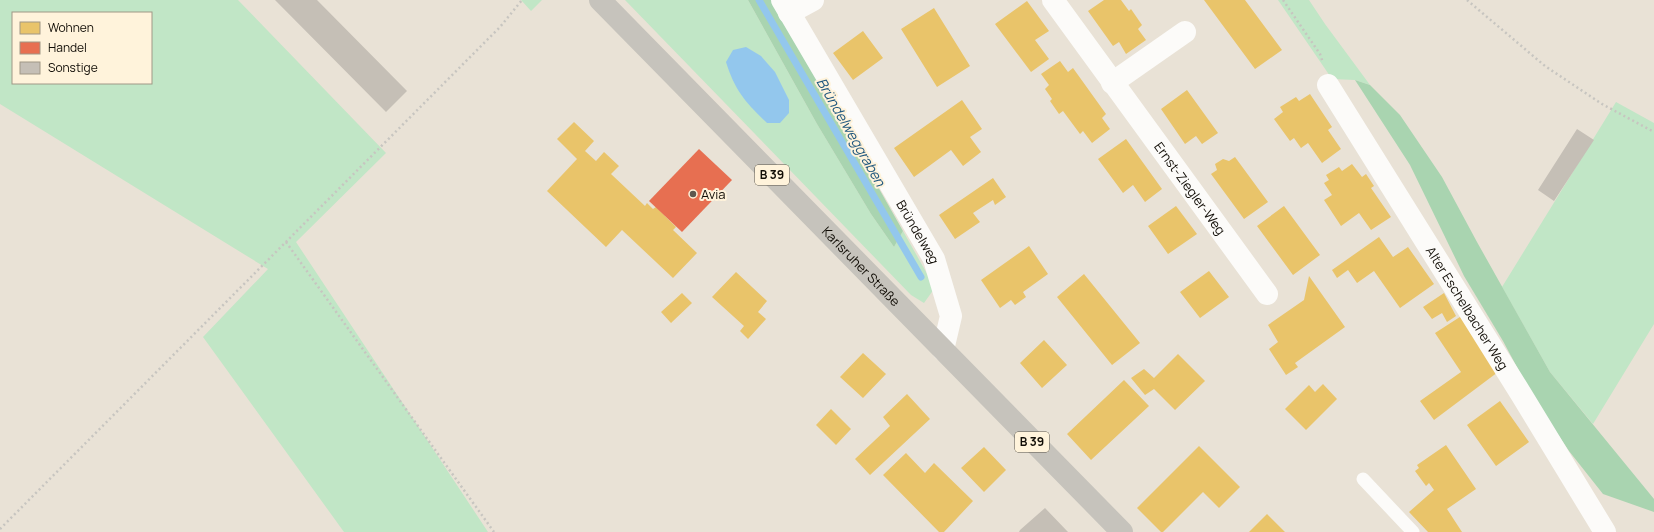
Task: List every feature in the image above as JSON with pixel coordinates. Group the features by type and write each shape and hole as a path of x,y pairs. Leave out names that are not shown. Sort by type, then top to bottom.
{"main road":[{"name":"Karlsruher Straße","path":"600,0 1122,532"}],"street":[{"path":"786,7 813,0"},
{"name":"Ernst-Ziegler-Weg","path":"1053,0 1266,294"},
{"name":"Bründelweg","path":"786,7 934,259 951,316 943,350"},
{"path":"1112,83 1185,32"},
{"name":"Alter Eschelbacher Weg","path":"1328,85 1517,387 1604,532"}],"lane":[{"path":"1363,479 1413,532"}],"path":[{"path":"0,530 500,27 522,0"},
{"path":"1283,0 1320,54 1328,85"},
{"path":"1467,0 1545,66 1602,104 1654,132"},
{"path":"286,242 494,532"}],"green space":[{"path":"0,0 238,0 386,153 296,242 488,532 344,532 203,337 268,269 0,104"},
{"path":"521,0 542,0 531,11"},
{"path":"625,0 748,0 817,124 871,214 894,247 903,231 934,289 924,303 911,295"},
{"path":"748,0 772,0 903,231 894,247 871,214 817,124"},
{"path":"1278,0 1309,0 1370,85 1355,80 1332,79"},
{"path":"1355,80 1370,85 1400,115 1442,177 1550,372 1654,499 1654,512 1603,494 1569,451 1534,399 1503,341 1464,276 1410,165"},
{"path":"1616,102 1654,123 1654,324 1593,424 1550,372 1502,287"}],"water":[{"path":"746,47 761,56 775,72 789,100 789,113 780,123 767,123 747,103 733,81 726,62 733,50"}],"building: Wohnen":[{"path":"1104,0 1121,0 1129,11 1131,9 1142,25 1138,29 1146,40 1126,54 1119,42 1113,46 1088,11"},
{"path":"1204,0 1245,0 1282,50 1255,69"},
{"path":"1027,1 1049,31 1035,40 1049,59 1031,72 995,24"},
{"path":"934,8 970,66 937,87 901,29"},
{"path":"863,31 883,58 853,80 833,53"},
{"path":"1060,61 1068,72 1073,68 1106,114 1102,118 1110,129 1092,143 1083,131 1080,134 1063,111 1059,114 1050,101 1052,99 1045,89 1049,85 1041,74"},
{"path":"1187,90 1218,133 1202,144 1196,136 1185,144 1161,109"},
{"path":"1310,94 1332,127 1328,130 1341,149 1322,163 1308,143 1301,148 1294,138 1290,141 1274,119 1283,112 1280,107 1296,97 1299,101"},
{"path":"962,100 982,129 970,137 981,152 963,166 951,150 914,177 894,148"},
{"path":"574,122 594,141 585,151 596,161 604,152 619,166 611,174 645,206 647,203 653,209 656,207 676,227 673,230 697,253 673,278 622,230 606,247 547,191 577,159 557,139"},
{"path":"1126,139 1162,189 1145,202 1133,185 1123,193 1098,159"},
{"path":"1235,157 1268,202 1244,219 1211,174 1217,170 1215,164 1223,159 1229,161"},
{"path":"1352,164 1362,177 1366,174 1374,186 1371,188 1391,217 1371,230 1359,213 1341,226 1324,200 1332,195 1324,183 1329,180 1326,175 1339,167 1342,171"},
{"path":"993,178 1006,197 995,205 993,200 973,213 980,222 955,239 939,215"},
{"path":"1176,206 1197,234 1168,254 1148,226"},
{"path":"1284,206 1320,255 1293,275 1257,226"},
{"path":"1379,237 1393,257 1408,247 1434,284 1400,308 1374,271 1357,283 1348,270 1337,278 1332,270"},
{"path":"1029,246 1048,274 1023,292 1026,297 1015,305 1011,300 1000,308 981,280"},
{"path":"1209,271 1229,297 1200,318 1180,292"},
{"path":"736,272 767,301 758,312 766,319 748,339 740,331 744,326 712,297"},
{"path":"1084,274 1140,343 1112,365 1057,297"},
{"path":"1309,276 1345,327 1295,363 1298,367 1286,375 1269,349 1278,342 1268,325 1304,300"},
{"path":"682,293 692,303 671,323 661,312"},
{"path":"1444,293 1456,316 1447,322 1442,313 1432,319 1423,307"},
{"path":"1463,315 1498,372 1434,420 1420,401 1461,372 1435,333"},
{"path":"1044,340 1067,365 1042,388 1020,363"},
{"path":"863,353 886,374 863,398 840,377"},
{"path":"1178,354 1205,381 1175,410 1154,389 1145,395 1131,378 1144,369 1154,378"},
{"path":"1124,380 1149,406 1091,460 1067,434"},
{"path":"1323,384 1337,399 1306,430 1285,409 1309,385 1315,392"},
{"path":"907,394 930,419 870,475 855,459 890,426 883,417"},
{"path":"1500,401 1529,442 1496,466 1467,425"},
{"path":"831,409 851,429 836,445 816,425"},
{"path":"1446,445 1476,489 1447,509 1462,532 1428,532 1409,512 1434,490 1429,483 1426,486 1415,471 1419,468 1417,465"},
{"path":"1199,446 1240,487 1219,508 1203,492 1163,532 1161,532 1137,508"},
{"path":"984,447 1006,470 984,492 961,468"},
{"path":"906,453 925,473 934,463 973,501 944,532 939,532 883,475"},
{"path":"1267,514 1285,532 1249,532"}],"building: Handel":[{"path":"699,149 732,180 682,232 649,201"}],"building: Sonstige":[{"path":"275,0 317,0 407,91 386,112"},
{"path":"1577,129 1594,140 1554,201 1538,190"},
{"path":"1045,508 1068,532 1019,532 1020,530"}],"waterway":[{"name":"Bründelweggraben","path":"759,0 921,277"}],"place":[{"name":"Avia","path":"693,194"}]}
